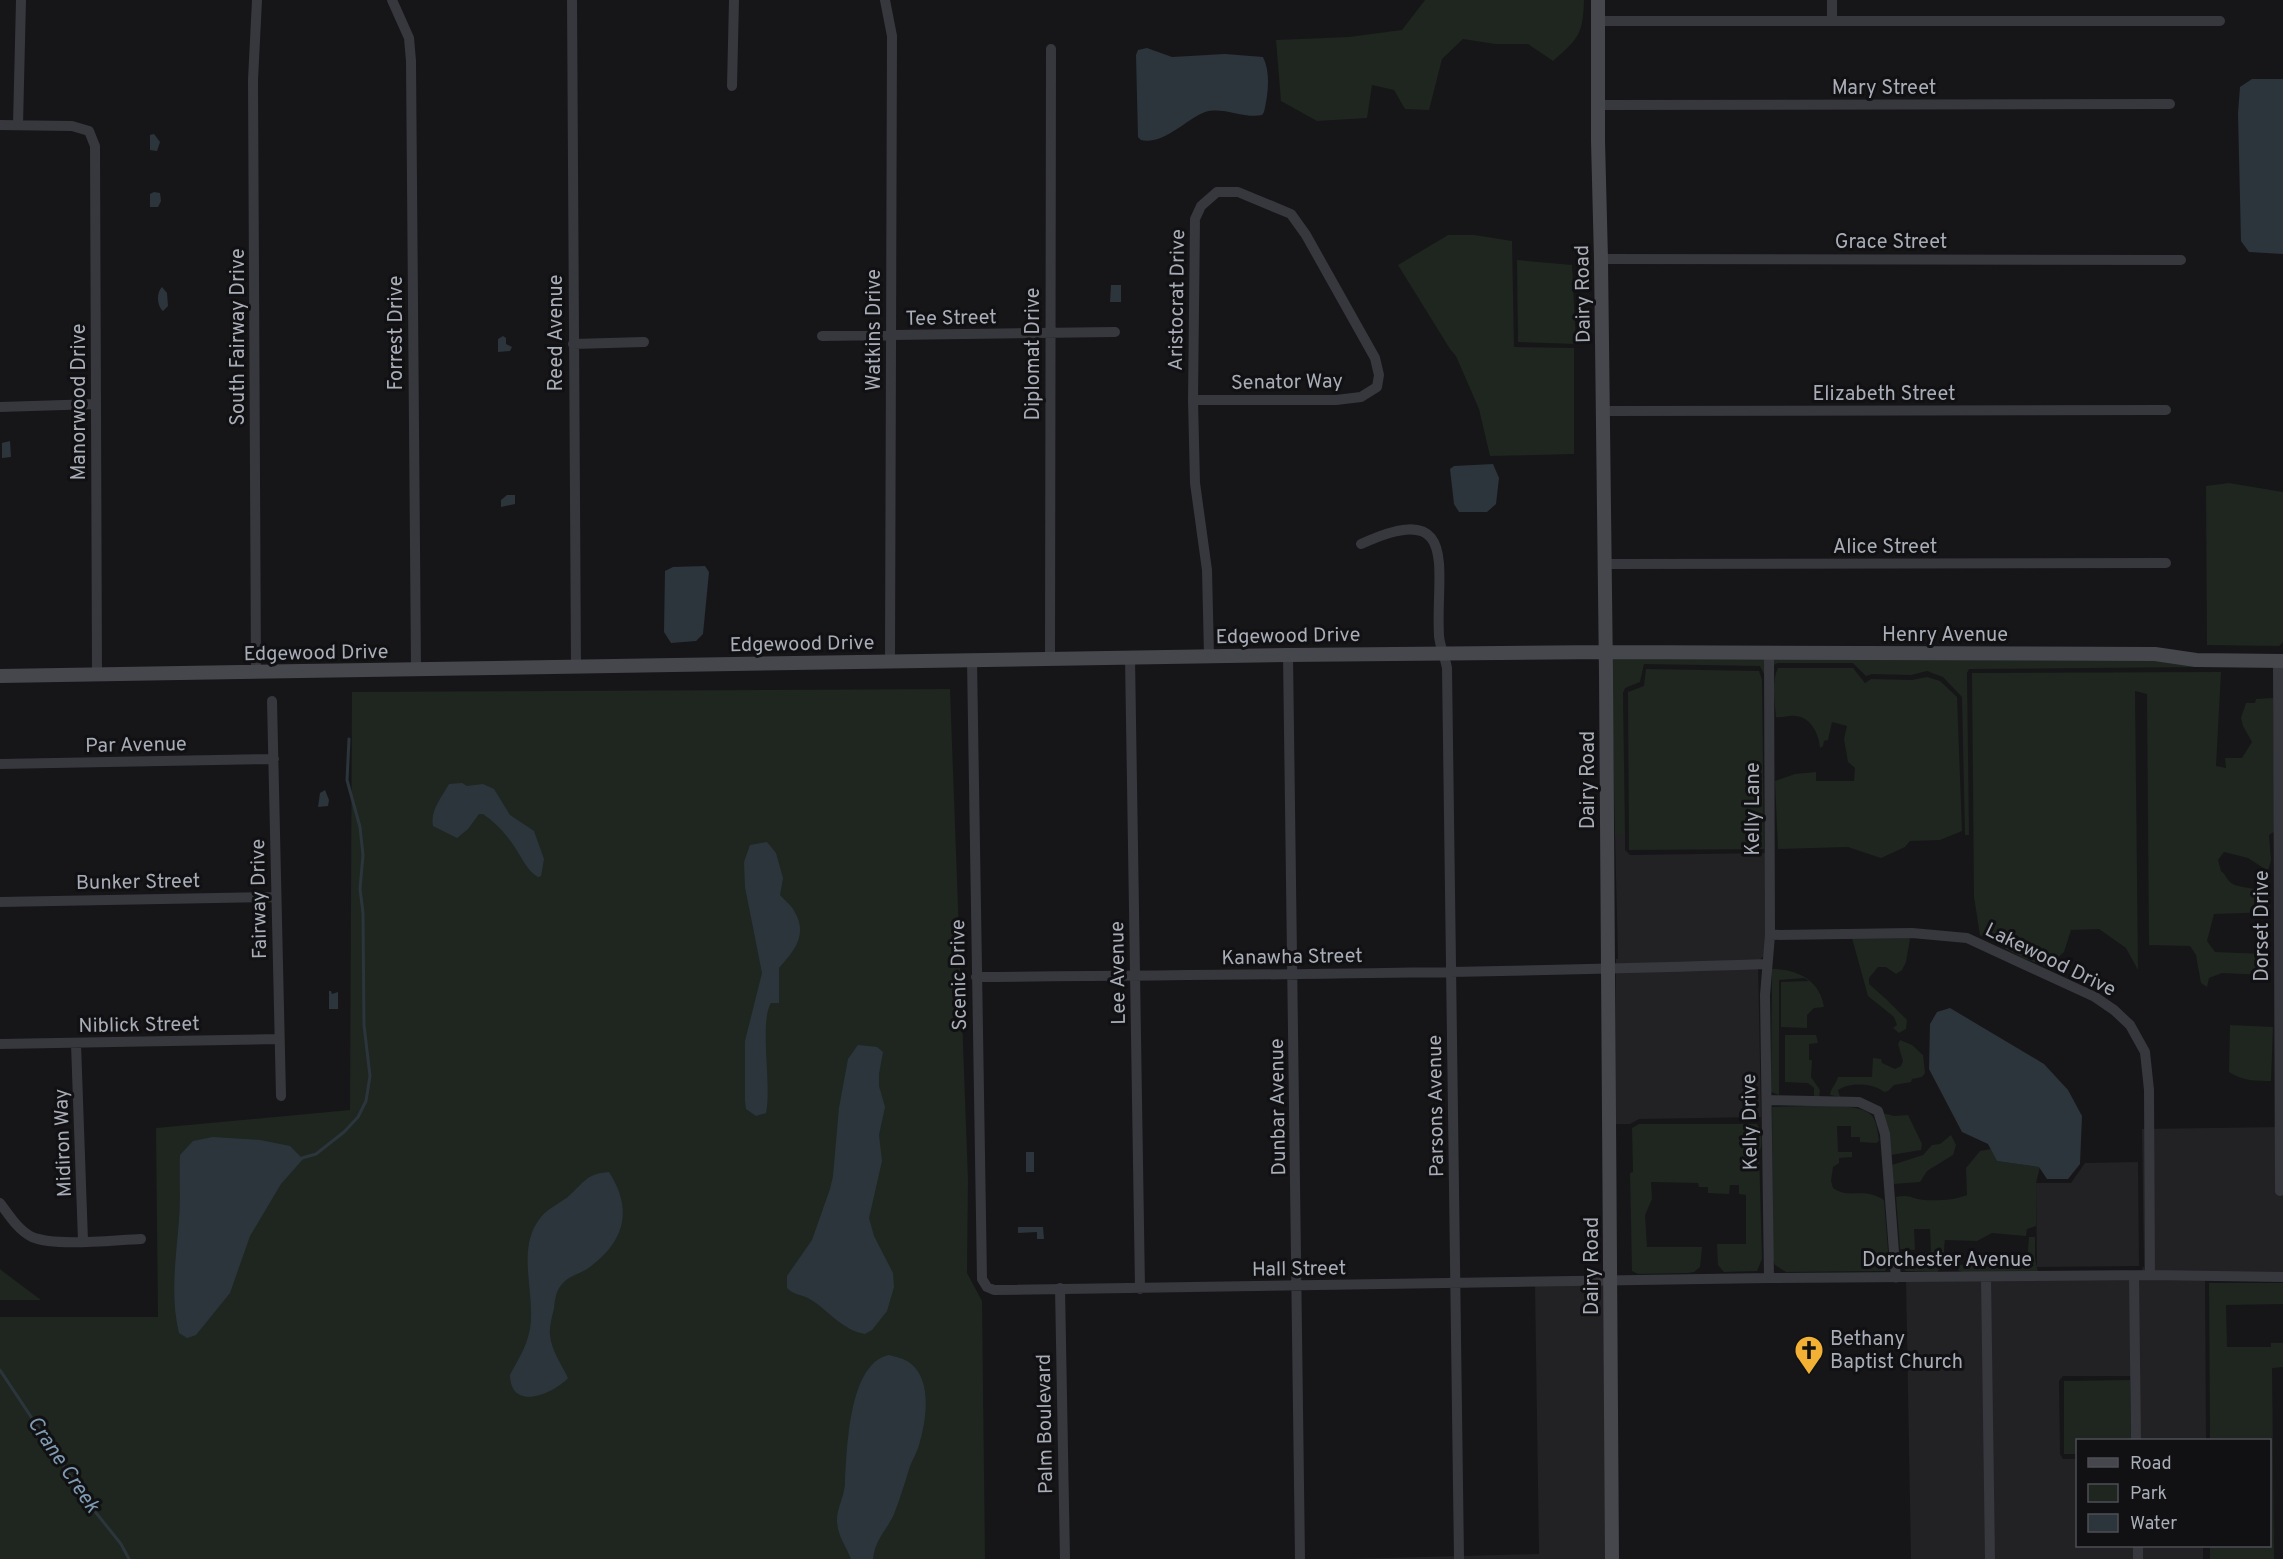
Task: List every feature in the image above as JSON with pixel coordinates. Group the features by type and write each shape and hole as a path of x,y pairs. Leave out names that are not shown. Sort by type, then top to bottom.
{"street":[{"path":"0,125 18,125 21,0"},
{"name":"South Fairway Drive","path":"256,673 253,80 257,0"},
{"name":"Forrest Drive","path":"392,0 409,38 411,62 416,669"},
{"name":"Reed Avenue","path":"572,0 576,666"},
{"path":"732,86 734,0"},
{"name":"Watkins Drive","path":"885,0 892,36 890,661"},
{"name":"Dairy Road","path":"1598,0 1606,652 1612,1559"},
{"path":"1832,0 1832,20"},
{"path":"1599,21 2220,21"},
{"name":"Diplomat Drive","path":"1050,658 1051,49"},
{"name":"Mary Street","path":"1598,105 2170,104"},
{"name":"Manorwood Drive","path":"18,125 72,126 89,131 95,146 97,675"},
{"name":"Aristocrat Drive","path":"1209,656 1207,570 1195,483 1193,400 1195,219 1201,206 1217,192 1238,192 1291,214 1306,235 1376,358 1379,375 1377,387"},
{"name":"Grace Street","path":"1601,259 2181,260"},
{"name":"Tee Street","path":"822,336 1115,332"},
{"path":"573,344 644,342"},
{"name":"Senator Way","path":"1193,400 1336,400 1361,397 1377,387"},
{"path":"0,407 96,404"},
{"name":"Elizabeth Street","path":"1603,411 2166,410"},
{"name":"Parsons Avenue","path":"1361,544 1385,533 1423,531 1433,537 1439,552 1439,638 1447,668 1460,1559"},
{"name":"Alice Street","path":"1605,564 2166,563"},
{"name":"Edgewood Drive","path":"0,676 1050,658 1606,652"},
{"name":"Henry Avenue","path":"1606,652 2155,654 2196,660 2281,661"},
{"name":"Kelly Lane","path":"1767,964 1770,935 1769,653"},
{"name":"Dunbar Avenue","path":"1288,655 1300,1559"},
{"name":"Lee Avenue","path":"1130,657 1140,1288"},
{"name":"Scenic Drive","path":"972,660 982,1279 987,1287"},
{"name":"Dorset Drive","path":"2280,1191 2281,661"},
{"name":"Fairway Drive","path":"272,701 281,1096"},
{"name":"Par Avenue","path":"0,764 274,759"},
{"name":"Bunker Street","path":"0,902 276,897"},
{"name":"Lakewood Drive","path":"1770,935 1912,933 1967,938 2094,997 2114,1010 2130,1025 2145,1052 2150,1090 2150,1275"},
{"name":"Kanawha Street","path":"976,976 1293,975 1608,970 1767,964"},
{"name":"Kelly Drive","path":"1767,964 1765,995 1769,1278"},
{"name":"Niblick Street","path":"0,1044 279,1039"},
{"name":"Midiron Way","path":"76,1044 83,1241"},
{"path":"1767,1100 1859,1102 1878,1112 1885,1134 1896,1278"},
{"path":"0,1203 15,1224 32,1236 47,1240 141,1239"},
{"name":"Dorchester Avenue","path":"1611,1281 2150,1275 2283,1277"},
{"path":"2134,1276 2136,1439"},
{"path":"1986,1277 1990,1559"},
{"name":"Hall Street","path":"987,1287 994,1290 1611,1281"},
{"name":"Palm Boulevard","path":"1060,1288 1065,1559"}],"shaded area":[{"path":"1615,834 1625,834 1625,850 1630,855 1766,853 1769,950 1758,962 1761,1117 1639,1119 1630,1124 1615,1124 1616,959 1618,959"},
{"path":"2283,1127 2283,1278 2205,1280 2206,1439 2135,1439 2131,1376 2063,1376 2059,1381 2060,1454 2063,1459 2076,1459 2076,1547 2203,1547 2203,1559 1911,1559 1906,1279 2141,1271 2144,1266 2142,1129"},
{"path":"2138,1162 2139,1266 2037,1267 2036,1183 2071,1183 2085,1163"},
{"path":"1606,1283 1606,1559 1349,1559 1539,1554 1535,1285"}],"green space":[{"path":"1425,0 1584,0 1578,35 1553,61 1528,44 1495,44 1463,39 1442,59 1429,110 1405,109 1394,90 1372,85 1367,118 1317,121 1281,101 1276,40 1349,37 1402,30"},
{"path":"1448,235 1474,235 1512,241 1514,347 1574,348 1574,454 1490,456 1479,409 1456,356 1398,265"},
{"path":"1517,260 1572,265 1576,344 1518,342"},
{"path":"2229,483 2283,492 2283,642 2279,646 2207,645 2206,486"},
{"path":"1611,658 2155,660 2204,667 1969,669 1967,673 1969,835 1965,835 1962,697 1943,677 1927,671 1911,675 1872,674 1866,676 1853,663 1778,663 1766,678 1760,666 1644,664 1640,682 1625,688 1623,693 1625,834 1615,834"},
{"path":"1778,668 1853,668 1865,683 1871,679 1912,680 1927,677 1940,681 1957,697 1962,831 1940,840 1910,841 1905,847 1881,858 1848,847 1778,849 1775,781 1795,774 1816,772 1816,781 1854,781 1855,768 1848,762 1844,739 1847,726 1832,722 1828,740 1824,741 1820,748 1816,732 1806,719 1793,716 1776,717 1774,686"},
{"path":"1646,669 1759,671 1762,680 1764,849 1629,850 1628,692 1644,686"},
{"path":"2221,672 2216,766 2226,768 2225,758 2242,758 2252,742 2241,718 2246,703 2255,703 2256,699 2273,698 2275,831 2269,835 2271,860 2268,871 2248,858 2224,852 2218,860 2221,871 2233,884 2270,891 2270,912 2214,914 2207,941 2215,952 2265,954 2265,975 2222,973 2209,978 2207,987 2201,983 2196,955 2190,946 2149,945 2147,694 2135,691 2138,970 2126,948 2099,929 2071,930 2064,952 2048,967 2023,958 1980,935 1974,897 1972,673"},
{"path":"950,689 968,1180 967,1273 982,1301 985,1559 0,1559 0,1317 158,1317 156,1128 350,1110 352,692"},
{"path":"1907,937 1910,939 1906,962 1902,970 1896,974 1886,967 1878,967 1869,978 1869,984 1907,1020 1906,1029 1899,1033 1893,1028 1897,1025 1894,1017 1868,996 1852,938"},
{"path":"1772,969 1790,971 1806,978 1812,983 1818,990 1824,1007 1814,1008 1807,1015 1807,1028 1781,1027 1781,982 1809,981 1804,978 1779,980 1779,1095 1771,1092"},
{"path":"2230,1025 2273,1027 2271,1081 2244,1079 2229,1072"},
{"path":"1785,1035 1816,1035 1818,1043 1809,1044 1809,1060 1812,1060 1811,1077 1820,1090 1819,1097 1814,1097 1814,1088 1808,1083 1785,1082"},
{"path":"1900,1040 1912,1045 1923,1055 1925,1073 1922,1077 1894,1085 1884,1092 1868,1085 1855,1085 1838,1090 1840,1097 1830,1095 1838,1077 1872,1077 1873,1058 1881,1059 1882,1063 1895,1069 1901,1066 1903,1061 1898,1044"},
{"path":"1832,1106 1861,1109 1873,1117 1877,1129 1879,1141 1876,1143 1860,1142 1860,1137 1851,1137 1851,1126 1837,1126 1838,1152 1852,1152 1852,1157 1839,1158 1839,1163 1833,1167 1831,1181 1833,1188 1839,1191 1869,1194 1884,1200 1889,1262 1885,1271 1786,1272 1775,1265 1773,1259 1772,1107"},
{"path":"1882,1113 1894,1116 1908,1115 1922,1144 1921,1150 1891,1155"},
{"path":"1639,1124 1757,1124 1762,1141 1759,1151 1762,1259 1757,1271 1724,1272 1718,1265 1717,1244 1746,1244 1746,1195 1739,1194 1739,1185 1730,1185 1729,1194 1708,1193 1708,1187 1699,1187 1698,1183 1651,1182 1652,1199 1645,1215 1647,1247 1702,1247 1700,1267 1688,1273 1638,1274 1632,1271 1630,1173 1633,1172 1632,1128"},
{"path":"1951,1135 1956,1145 1953,1155 1927,1171 1920,1182 1893,1184 1892,1165 1923,1155 1932,1145 1940,1144"},
{"path":"1991,1149 1997,1161 2040,1167 2036,1183 2036,1226 2027,1229 2026,1236 1992,1233 1977,1241 1945,1240 1943,1261 1937,1272 1906,1271 1901,1266 1901,1254 1922,1255 1931,1251 1930,1229 1914,1229 1915,1250 1900,1249 1896,1197 1935,1200 1967,1195 1966,1168 1980,1151"},
{"path":"2029,1237 2035,1237 2038,1272 1962,1272 1958,1270 1959,1265 1973,1264 1975,1261 1986,1262 1986,1258 2027,1262"},
{"path":"1,1270 41,1300 0,1300"},
{"path":"2209,1283 2283,1283 2283,1304 2226,1305 2227,1347 2271,1347 2271,1343 2283,1343 2283,1367 2272,1368 2274,1559 2210,1559 2210,1547 2271,1547 2271,1439 2210,1439"},
{"path":"2130,1380 2131,1439 2076,1439 2076,1454 2064,1454 2064,1381"}],"water":[{"path":"1147,48 1172,57 1225,54 1263,57 1268,77 1264,112 1262,115 1255,116 1219,110 1205,112 1158,139 1141,140 1138,137 1136,55 1138,50"},
{"path":"2252,79 2283,79 2283,254 2249,252 2241,241 2238,113 2240,87"},
{"path":"154,134 160,142 157,151 150,150 150,135"},
{"path":"160,193 161,201 158,207 150,207 150,194"},
{"path":"1111,285 1121,285 1121,302 1110,302"},
{"path":"162,287 167,293 168,306 163,311 158,299"},
{"path":"503,336 506,338 506,344 512,347 510,351 498,352 498,339"},
{"path":"10,441 11,457 2,458 2,443"},
{"path":"1493,464 1499,478 1496,504 1487,512 1459,512 1454,504 1450,469 1454,466"},
{"path":"507,495 515,495 515,504 501,507 501,500"},
{"path":"705,566 709,572 703,634 696,641 671,643 664,632 665,571 673,567"},
{"path":"462,783 467,786 483,784 494,789 510,815 534,831 544,859 541,876 538,877 531,871 504,833 483,814 479,814 468,829 457,838 433,826 435,809 449,784"},
{"path":"325,790 329,800 328,806 318,807 320,793"},
{"path":"767,842 776,853 783,878 780,895 792,907 798,918 800,934 795,948 779,968 779,1003 771,1003 768,1012 766,1113 756,1116 746,1109 745,1041 762,973 745,887 744,862 750,845"},
{"path":"329,991 332,994 338,992 338,1009 329,1009"},
{"path":"1950,1008 2044,1064 2068,1090 2082,1116 2080,1164 2068,1179 2047,1179 2039,1167 1997,1161 1988,1144 1962,1132 1929,1069 1930,1024 1937,1012"},
{"path":"858,1045 877,1047 883,1052 879,1074 879,1086 885,1107 879,1135 882,1161 869,1218 874,1236 893,1273 894,1287 887,1311 872,1330 865,1334 842,1324 808,1298 787,1288 787,1276 812,1240 830,1189 839,1108 848,1059"},
{"path":"213,1137 260,1140 290,1146 303,1159 281,1184 250,1236 230,1293 196,1335 187,1338 179,1333 175,1305 174,1277 180,1213 180,1155 193,1141"},
{"path":"1026,1152 1034,1152 1034,1172 1026,1172"},
{"path":"609,1172 617,1186 623,1213 617,1237 600,1259 565,1281 555,1298 550,1329 551,1341 568,1378 543,1394 525,1396 517,1393 512,1386 510,1375 524,1348 530,1329 531,1300 528,1257 533,1229 544,1214 587,1178"},
{"path":"1018,1227 1043,1227 1044,1239 1037,1239 1037,1232 1018,1233"},
{"path":"889,1355 910,1363 922,1380 926,1402 924,1425 896,1508 879,1540 873,1559 851,1559 840,1536 837,1520 844,1489 852,1410 865,1374 875,1362"}],"waterway":[{"path":"302,1158 316,1154 344,1132 358,1117 366,1101 370,1076 364,1025 363,913 360,889 363,855 360,827 347,780 349,739"},
{"name":"Crane Creek","path":"0,1370 89,1504 121,1544 129,1559"}],"place":[{"name":"Bethany Baptist Church","path":"1809,1376"}]}
